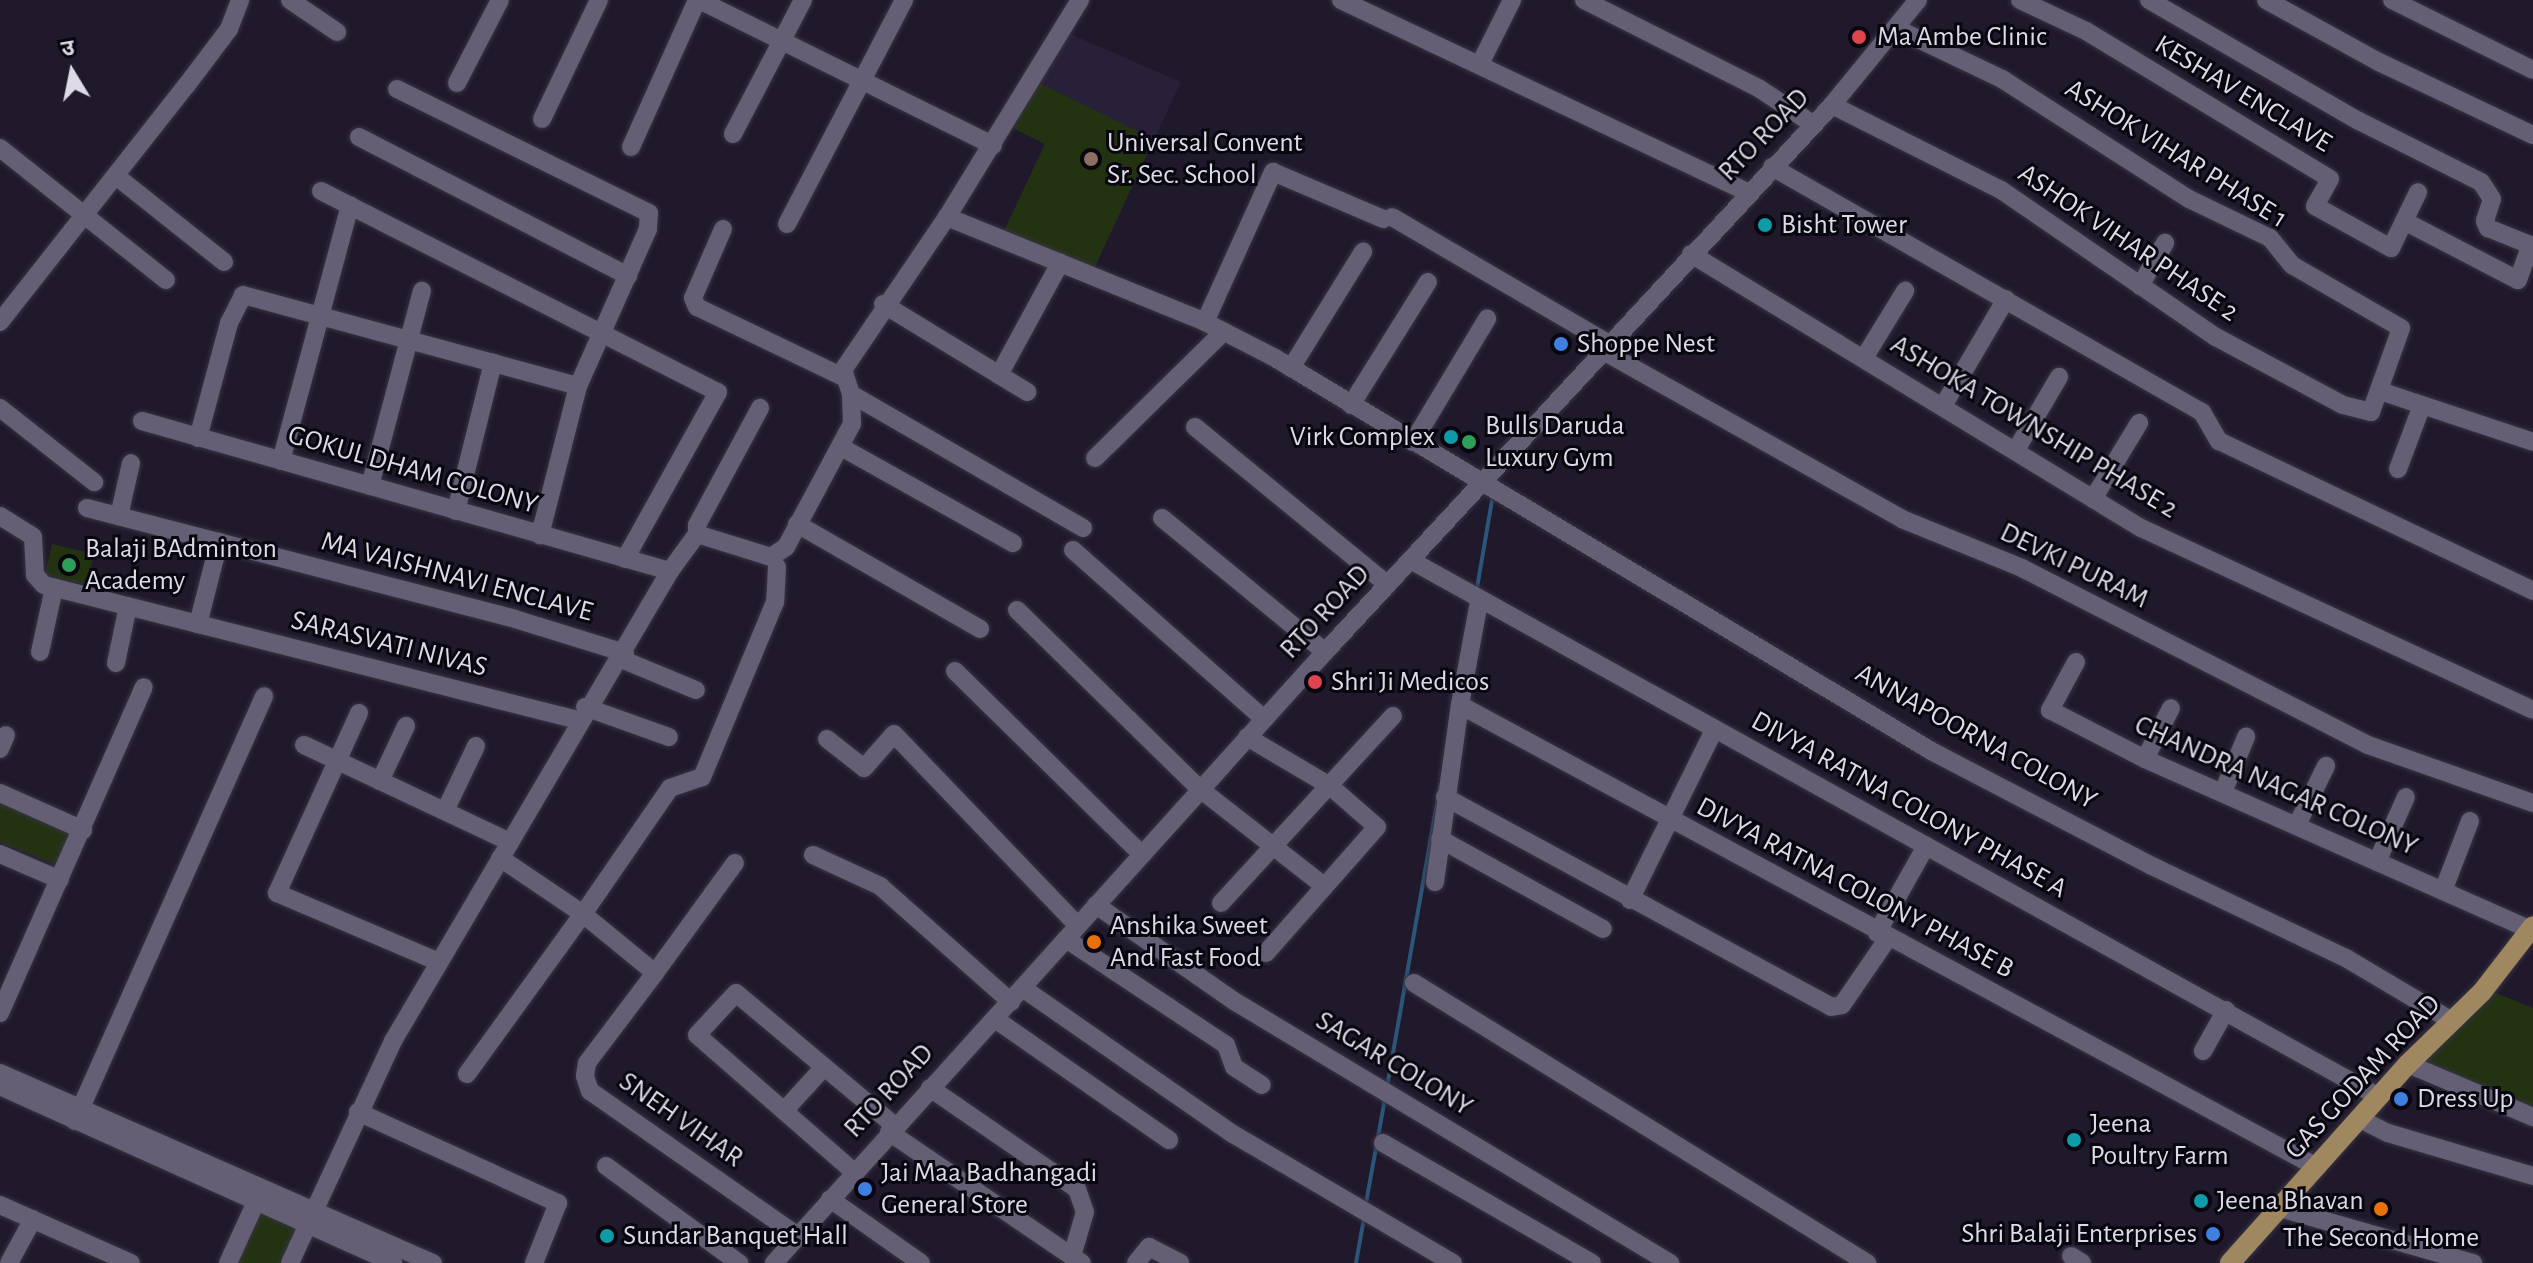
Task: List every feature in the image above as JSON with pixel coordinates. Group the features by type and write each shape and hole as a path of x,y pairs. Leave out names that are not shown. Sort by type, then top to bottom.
{"main road":[{"name":"GAS GODAM ROAD","path":"2230,1263 2408,1064 2529,939"}],"street":[{"path":"0,322 229,29 240,0"},
{"path":"290,0 337,32"},
{"path":"457,83 500,0"},
{"path":"542,119 599,0"},
{"path":"631,147 698,0 993,145"},
{"path":"733,134 803,0"},
{"path":"787,224 904,0"},
{"path":"843,377 883,304 947,217 1080,0"},
{"path":"1341,0 1747,192"},
{"path":"1480,64 1512,0"},
{"path":"1584,0 1760,89 1814,125"},
{"name":"RTO ROAD","path":"779,1262 892,1129 1017,995 1247,737 1412,561 1747,192 1814,125 1897,29 1918,0"},
{"name":"KESHAV ENCLAVE","path":"2020,0 2086,31 2330,179 2315,206 2391,248 2404,221"},
{"path":"2149,0 2359,121 2490,189 2488,228 2532,246 2516,280 2404,221 2418,192"},
{"path":"2266,0 2379,62 2533,135"},
{"path":"2392,0 2533,70"},
{"name":"ASHOK VIHAR PHASE 1","path":"1897,29 2002,79 2189,199 2270,238 2292,265 2401,328 2380,391"},
{"path":"397,89 644,207 652,221 578,386 540,535"},
{"name":"ASHOK VIHAR PHASE 2","path":"1832,105 2001,190 2216,337 2343,405 2369,414 2380,391"},
{"path":"359,137 628,276"},
{"path":"0,148 166,280"},
{"path":"1772,167 2202,412 2219,441 2533,591"},
{"name":"DEVKI PURAM","path":"1205,322 1273,172 1388,218 1902,519 2022,568 2368,745 2533,803"},
{"path":"116,176 224,262"},
{"path":"321,191 718,392 625,559"},
{"path":"281,461 350,205"},
{"name":"ANNAPOORNA COLONY","path":"947,217 1205,322 1291,368 1933,752 2152,866 2346,958 2452,1021"},
{"path":"697,534 771,557 786,547 852,424 851,394 843,377 697,307 693,298 723,229"},
{"path":"2140,286 2165,243"},
{"path":"1291,368 1363,252"},
{"name":"ASHOKA TOWNSHIP PHASE 2","path":"1691,254 2141,528 2533,710"},
{"path":"999,375 1060,263"},
{"path":"1351,405 1428,282"},
{"path":"370,486 422,291"},
{"path":"1864,358 1905,291"},
{"path":"198,438 229,323 243,295 578,386"},
{"path":"1943,406 2006,299"},
{"path":"883,304 1027,392"},
{"path":"1413,442 1487,319"},
{"path":"1095,458 1223,332"},
{"path":"456,511 493,363"},
{"path":"2016,450 2059,377"},
{"path":"2380,391 2533,442"},
{"path":"851,394 1083,528"},
{"path":"2398,469 2422,405"},
{"path":"0,408 94,482"},
{"path":"290,1263 358,1112 439,962 581,714 623,656 670,571 697,534 697,525 760,408"},
{"name":"GOKUL DHAM COLONY","path":"142,421 670,571"},
{"path":"2093,499 2139,423"},
{"path":"1195,427 1388,585"},
{"path":"841,447 1013,543"},
{"path":"119,516 131,463"},
{"name":"MA VAISHNAVI ENCLAVE","path":"87,508 623,656 696,690"},
{"path":"0,516 33,537 37,581 54,588 40,652"},
{"path":"1162,518 1325,652"},
{"path":"797,524 980,629"},
{"path":"198,624 219,542"},
{"path":"1073,550 1264,719"},
{"name":"DIVYA RATNA COLONY PHASE A","path":"1412,561 1479,602 2226,1010 2379,1097"},
{"path":"467,1074 670,788 702,777 775,602 777,567"},
{"name":"SARASVATI NIVAS","path":"54,588 669,737"},
{"path":"1435,882 1445,797 1479,602"},
{"path":"116,663 128,606"},
{"path":"1017,610 1200,789 1275,844 1323,885"},
{"name":"CHANDRA NAGAR COLONY","path":"2076,662 2050,710 2145,759 2443,891 2529,939"},
{"path":"955,671 1142,855"},
{"path":"0,1013 144,687"},
{"path":"78,1114 264,696"},
{"name":"DIVYA RATNA COLONY PHASE B","path":"1460,705 1670,821 2317,1167"},
{"path":"2145,759 2171,708"},
{"path":"359,713 277,893 439,962"},
{"path":"1221,903 1393,716"},
{"path":"380,781 406,726"},
{"path":"1630,900 1714,730"},
{"path":"827,739 864,768 894,734 1072,932 1226,1045 1234,1067 1262,1085"},
{"path":"1247,737 1330,786 1377,827 1266,953"},
{"path":"2223,792 2246,737"},
{"path":"304,745 445,811 505,850 655,973"},
{"path":"445,811 476,746"},
{"path":"2297,825 2326,766"},
{"path":"0,793 83,830"},
{"path":"1445,797 1630,900 1837,1008 1883,935 1926,846"},
{"path":"2377,862 2406,797"},
{"path":"2443,891 2470,821"},
{"path":"1440,839 1603,929"},
{"path":"0,854 60,880"},
{"path":"813,855 880,886 1017,995 1233,1134 1453,1263"},
{"name":"SNEH VIHAR","path":"735,863 587,1063 590,1091 799,1237"},
{"name":"SAGAR COLONY","path":"1096,905 1234,1001 1670,1263"},
{"path":"1414,983 1867,1263"},
{"path":"854,1172 697,1035 736,993 892,1129 1077,1260 1085,1212 1077,1189 930,1088"},
{"path":"2203,1051 2226,1010"},
{"path":"995,1019 1169,1140"},
{"path":"2408,1064 2533,1117"},
{"path":"784,1111 824,1067"},
{"path":"0,1073 78,1114 310,1218 433,1263"},
{"path":"0,1087 78,1114"},
{"path":"358,1112 558,1203 534,1263"},
{"path":"2360,1119 2388,1133 2533,1176"},
{"path":"1383,1143 1592,1263"},
{"path":"606,1166 739,1263"},
{"path":"228,1263 259,1195"},
{"path":"830,1199 921,1263"},
{"path":"0,1205 125,1262"},
{"path":"2280,1208 2473,1263"},
{"path":"310,1218 393,1263"},
{"path":"9,1263 33,1219"},
{"path":"1136,1263 1149,1247 1180,1263"}],"shaded area":[{"name":"Universal Convent Sr. Sec. School","path":"1068,33 1181,82 1093,271 1003,233 1045,144 1013,128"}],"green space":[{"name":"Universal Convent Sr. Sec. School","path":"1039,83 1154,139 1093,271 1003,233 1045,144 1013,128"},
{"name":"Balaji BAdminton Academy","path":"52,544 94,554 87,585 45,575"},
{"path":"0,803 72,833 57,865 0,842"},
{"path":"2491,991 2533,1008 2533,1113 2420,1064"},
{"path":"258,1212 296,1227 280,1263 235,1263"}],"waterway":[{"path":"1477,588 1492,500"},
{"path":"1387,1087 1440,785"},
{"path":"1366,1203 1385,1098"},
{"path":"1356,1263 1364,1218"}],"place":[{"name":"Ma Ambe Clinic","path":"1859,37"},
{"name":"Universal Convent Sr. Sec. School","path":"1091,159"},
{"name":"Bisht Tower","path":"1765,225"},
{"name":"Shoppe Nest","path":"1561,344"},
{"name":"Virk Complex","path":"1451,437"},
{"name":"Bulls Daruda Luxury Gym","path":"1469,442"},
{"name":"Balaji BAdminton Academy","path":"69,565"},
{"name":"Shri Ji Medicos","path":"1315,682"},
{"name":"Anshika Sweet And Fast Food","path":"1094,942"},
{"name":"Dress Up","path":"2401,1099"},
{"name":"Jeena Poultry Farm","path":"2074,1140"},
{"name":"Jai Maa Badhangadi General Store","path":"865,1189"},
{"name":"Jeena Bhavan","path":"2201,1201"},
{"name":"The Second Home","path":"2381,1209"},
{"name":"Shri Balaji Enterprises","path":"2213,1234"},
{"name":"Sundar Banquet Hall","path":"607,1236"}]}
